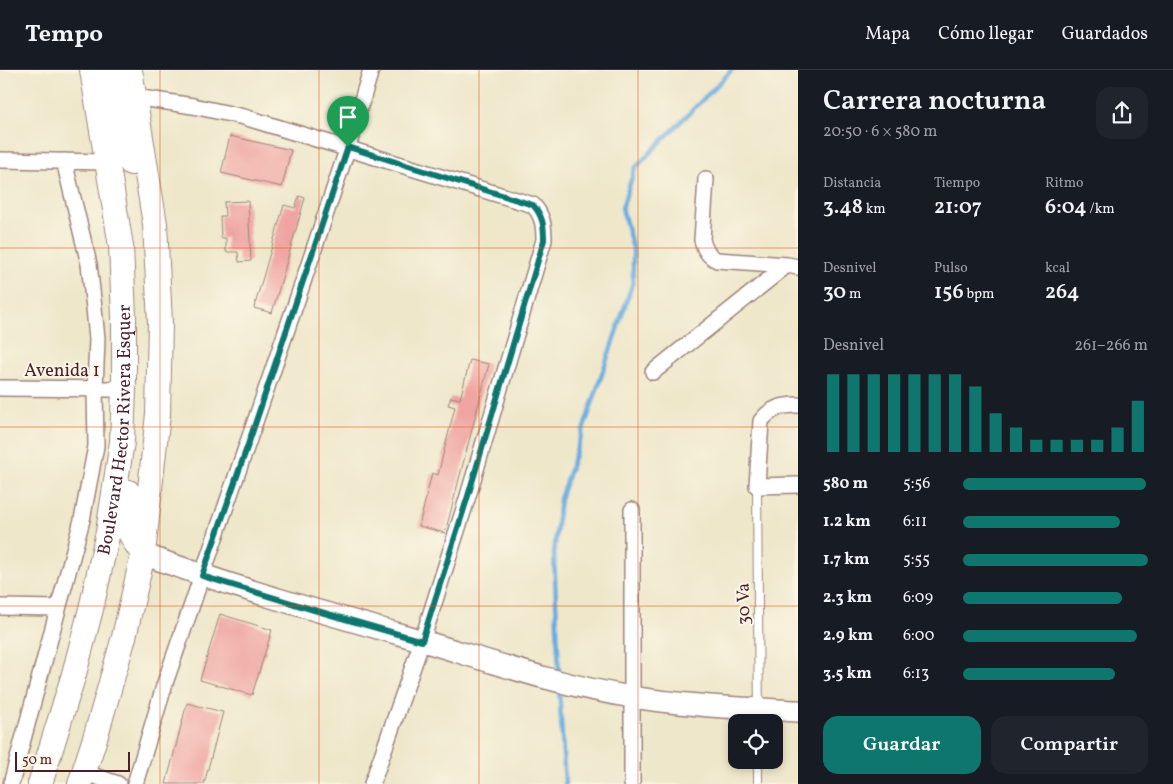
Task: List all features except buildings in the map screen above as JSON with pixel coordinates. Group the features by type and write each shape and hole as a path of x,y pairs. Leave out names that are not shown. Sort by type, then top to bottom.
{"main road":[{"name":"Boulevard Hector Rivera Esquer","path":"40,784 74,674 106,541 122,442 124,317 121,246 109,162 92,70"},
{"path":"111,70 138,188 156,224"},
{"name":"Boulevard Hector Rivera Esquer","path":"82,778 124,637 143,554 158,414 160,323 156,224 130,70"},
{"path":"121,246 136,291 139,344 136,430 127,498 126,524 128,533 143,554 202,576 544,677 632,697 746,714"},
{"path":"775,714 798,711"}],"street":[{"path":"135,784 165,683 260,411 348,147 371,70"},
{"path":"135,97 244,116 348,147 533,205 538,210 544,225 544,240 468,496 422,641 372,784"},
{"path":"0,160 109,162"},
{"path":"11,784 82,520 96,446 95,389 97,339 89,264 64,161"},
{"path":"706,179 702,240 709,255 717,260 792,266"},
{"path":"653,372 792,266"},
{"name":"Avenida 1","path":"0,388 124,390"},
{"path":"798,405 778,407 767,413 761,421 757,486 798,485"},
{"path":"632,510 632,784"},
{"path":"0,607 58,608"},
{"path":"82,778 118,784"}],"lane":[{"name":"30 Va","path":"757,486 759,714"},
{"path":"758,769 758,784"}],"waterway":[{"path":"559,675 554,553 560,499 633,282 633,249 622,208 635,168 732,70"},
{"path":"559,688 565,784"}],"route":[{"path":"348,147 533,205 538,210 544,225 544,240 468,496 422,641 202,576 348,147"}]}
